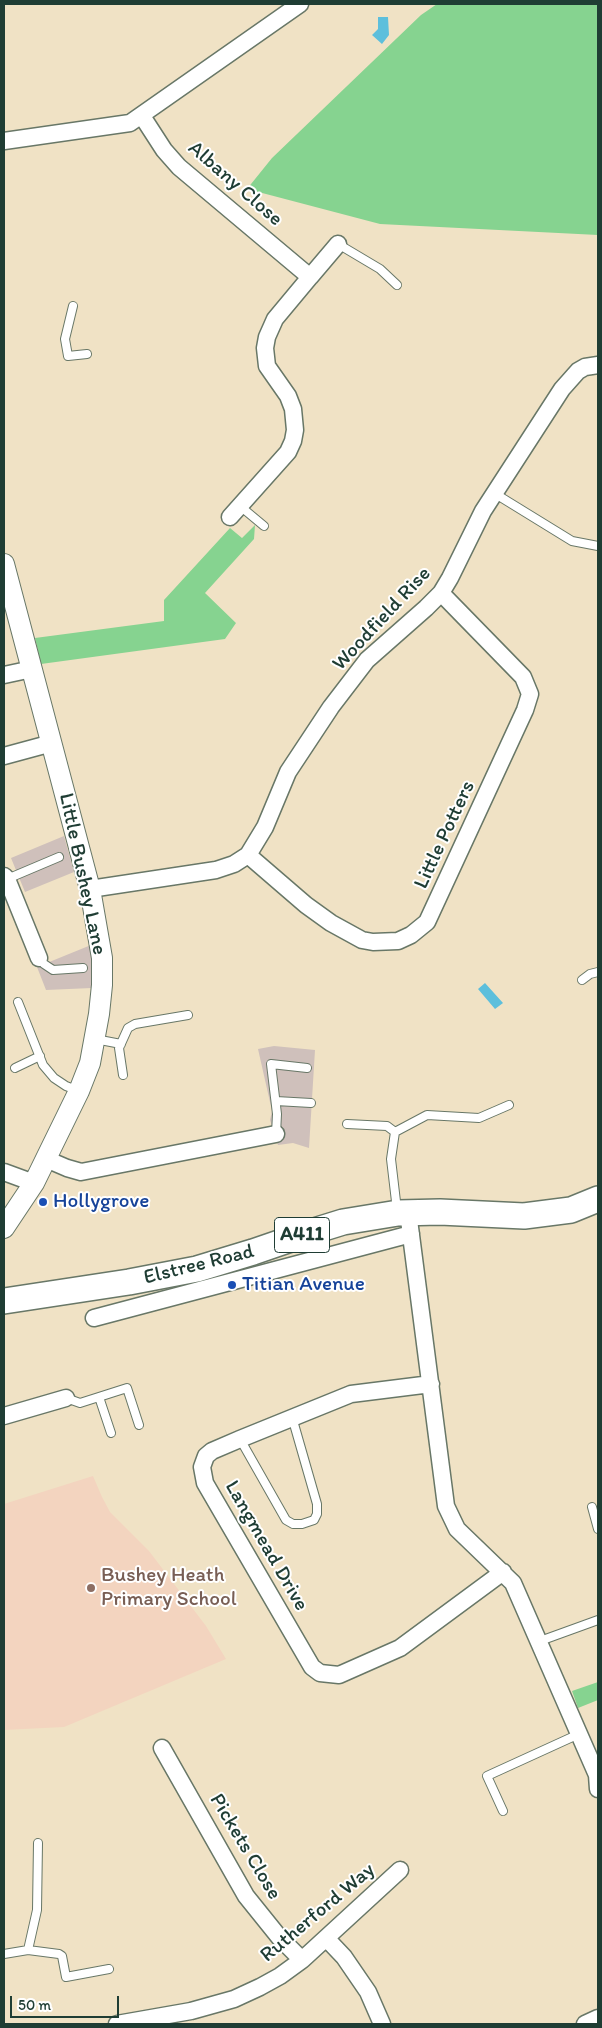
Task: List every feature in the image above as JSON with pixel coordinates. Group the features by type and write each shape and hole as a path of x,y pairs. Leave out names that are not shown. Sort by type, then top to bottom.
{"main road":[{"name":"Elstree Road","path":"5,1299 129,1282 197,1269 343,1222 524,1216 571,1210 598,1199"}],"street":[{"path":"4,141 122,126 142,116 300,4"},
{"name":"Albany Close","path":"142,116 164,150 179,167 310,277"},
{"path":"235,511 288,452 295,430 294,409 288,396 267,366 266,337 275,319 338,244"},
{"name":"Woodfield Rise","path":"248,855 265,827 288,772 331,706 367,660 441,593 494,493 571,377 585,367 598,365"},
{"name":"Little Bushey Lane","path":"4,564 90,889 102,958 102,985 90,1063 79,1091 46,1159 34,1182 4,1228"},
{"name":"Little Potters","path":"248,855 306,905 331,923 362,940 374,942 398,941 416,932 427,922 525,710 530,694 523,677 441,593"},
{"path":"4,675 32,669"},
{"path":"4,756 52,743"},
{"path":"90,889 216,870 234,864 248,855"},
{"path":"5,877 39,958"},
{"path":"46,1159 81,1172 276,1134"},
{"path":"4,1172 34,1182"},
{"path":"94,1318 136,1308 406,1220 448,1512 458,1529 513,1583 597,1775 598,1789"},
{"path":"129,1282 136,1308"},
{"name":"Langmead Drive","path":"431,1384 351,1394 212,1451 206,1456 202,1467 205,1483 312,1667 320,1673 339,1675 400,1648 503,1572"},
{"path":"4,1416 66,1398"},
{"name":"Pickets Close","path":"162,1748 246,1896 279,1938 302,1960"},
{"name":"Rutherford Way","path":"117,2024 191,2011 234,1999 280,1976 302,1960 400,1870"},
{"path":"326,1938 348,1963 368,1992 382,2024"},
{"path":"584,2024 598,2018"}],"lane":[{"path":"338,244 380,269 396,284"},
{"path":"73,306 65,331 68,356 87,354"},
{"path":"494,493 572,541 598,546"},
{"path":"235,511 264,526"},
{"path":"5,877 59,857"},
{"path":"39,958 53,970 83,968"},
{"path":"582,980 590,974 598,972"},
{"path":"18,1002 43,1065 54,1078 66,1086 79,1091"},
{"path":"124,1075 119,1048 128,1028 135,1024 188,1015"},
{"path":"95,1039 121,1044"},
{"path":"16,1068 40,1056"},
{"path":"276,1134 278,1114 270,1064 307,1068"},
{"path":"276,1101 311,1103"},
{"path":"395,1132 427,1115 479,1118 509,1105"},
{"path":"347,1124 387,1126 395,1132"},
{"path":"395,1132 391,1159 406,1220"},
{"path":"66,1398 80,1403 127,1388 139,1425"},
{"path":"99,1397 111,1433"},
{"path":"240,1439 286,1520 293,1524 302,1524 314,1520 317,1514 317,1504 292,1417"},
{"path":"592,1507 598,1530"},
{"path":"540,1641 598,1620"},
{"path":"503,1811 487,1776 579,1734"},
{"path":"28,1950 37,1910 38,1843"},
{"path":"4,1954 28,1950 59,1954 62,1956 66,1976 109,1969"}],"shaded area":[{"path":"64,836 74,872 25,892 11,858"},
{"path":"91,945 92,988 46,990 37,967"},
{"path":"274,1046 315,1050 309,1148 293,1143 278,1145 270,1120 272,1111 258,1049"},
{"name":"Bushey Heath Primary School","path":"93,1476 110,1512 149,1551 206,1626 226,1659 64,1727 4,1730 4,1504"}],"green space":[{"path":"437,4 598,4 598,235 380,224 247,189 272,158 421,15"},
{"path":"255,525 254,539 205,593 236,623 225,639 41,664 35,638 164,621 164,600 230,528 242,538"},
{"path":"598,1682 598,1700 578,1708 572,1691"}],"water":[{"path":"378,17 388,17 389,35 382,44 372,35 378,29"},
{"path":"485,983 503,1003 495,1009 478,989"}],"place":[{"name":"Hollygrove","path":"43,1202"},
{"name":"Titian Avenue","path":"232,1285"},
{"name":"Bushey Heath Primary School","path":"91,1588"}]}
